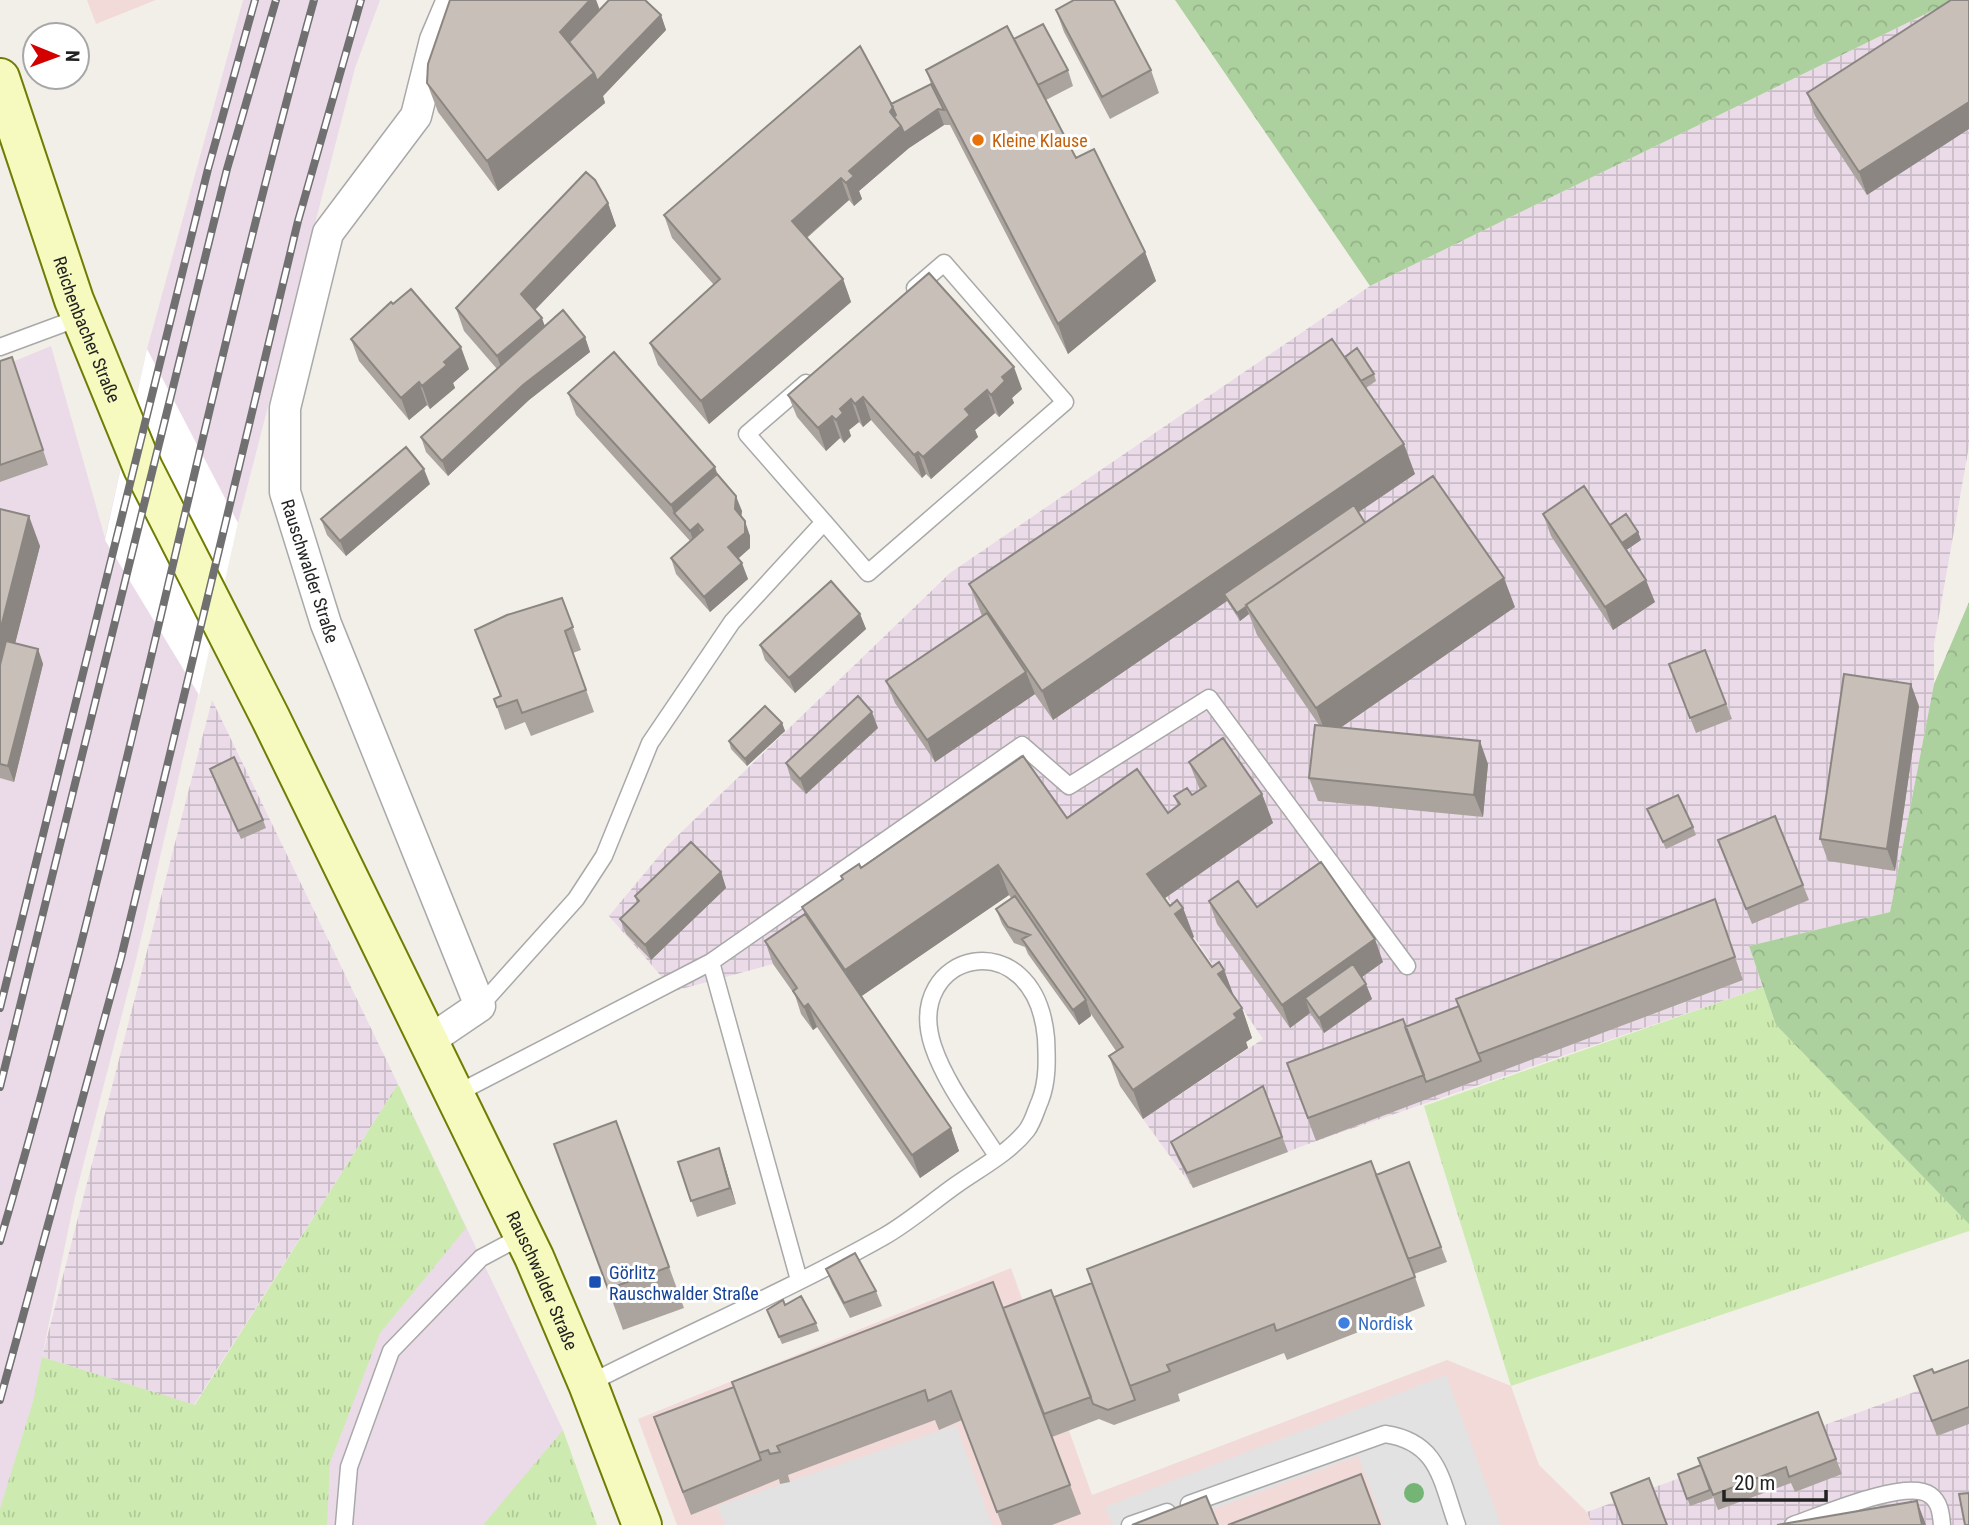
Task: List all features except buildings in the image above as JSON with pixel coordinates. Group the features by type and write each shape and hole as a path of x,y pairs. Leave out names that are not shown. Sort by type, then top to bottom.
{"main road":[{"name":"Reichenbacher Straße","path":"0,78 82,317 143,468 196,572"},
{"name":"Rauschwalder Straße","path":"196,572 270,717 524,1236 588,1384 642,1525"}],"street":[{"name":"Rauschwalder Straße","path":"452,0 435,40 416,116 328,233 285,408 285,492 326,624 480,1006"},
{"path":"427,1042 480,1006"}],"lane":[{"path":"820,371 747,434 868,573 1065,402 944,263 902,299"},
{"path":"0,347 82,317"},
{"path":"480,1006 576,899 604,856 650,743 732,622 824,522"},
{"path":"454,1095 711,962 1022,745 1069,786 1209,698 1406,966"},
{"path":"711,962 799,1280"},
{"path":"588,1384 885,1236 997,1156 1028,1128 1044,1091 1048,1063 1042,1009 1024,978 1002,964 975,962 956,967 943,976 933,994 930,1028 933,1046 948,1078 997,1156"},
{"path":"344,1525 349,1467 391,1351 481,1258 524,1236"},
{"path":"1130,1525 1385,1434 1406,1437 1421,1445 1438,1472 1457,1525"},
{"path":"1793,1525 1891,1493 1910,1490 1928,1494 1938,1503 1942,1525"}],"shaded area":[{"path":"87,0 156,0 96,24"},
{"path":"243,0 380,0 355,68 238,523 136,960 75,1197 42,1357 195,1405 398,1084 563,1430 520,1525 0,1525 0,367 51,346 105,538 147,349"},
{"path":"1954,0 1969,0 1969,446 1934,644 1934,684 1890,912 1749,946 1763,987 1316,1141 1193,1188 1143,1119 1263,1039 1167,897 1133,922 1034,786 773,964 674,991 609,916 668,845 950,573 1370,286"},
{"path":"212,700 398,1084 194,1405 42,1357"},
{"path":"1011,1268 1092,1495 1447,1360 1511,1386 1539,1465 1587,1512 1592,1525 677,1525 638,1419"},
{"path":"1969,1372 1969,1525 1592,1525 1587,1512"},
{"path":"1446,1375 1501,1525 1384,1525 1358,1456 1170,1525 1113,1525 1105,1507"},
{"path":"956,1425 992,1525 725,1525 717,1506"}],"green space":[{"path":"1175,0 1954,0 1370,286"},
{"path":"1969,602 1969,1224 1776,1025 1749,946 1890,912 1934,684"},
{"path":"1763,987 1776,1025 1969,1223 1969,1231 1511,1386 1424,1106"},
{"path":"398,1084 466,1228 380,1333 330,1463 327,1525 0,1525 0,1509 34,1398 42,1357 195,1405"},
{"path":"563,1430 597,1525 483,1525"}],"pier":[{"path":"147,349 238,523 199,695 105,540"}],"railway":[{"path":"0,1008 208,169 255,0"},
{"path":"0,1087 227,169 276,0"},
{"path":"0,1241 84,932 234,310 314,0"},
{"path":"0,1400 121,958 298,221 361,0"}],"place":[{"name":"Kleine Klause","path":"978,140"},
{"name":"Görlitz Rauschwalder Straße","path":"595,1282"},
{"name":"Nordisk","path":"1344,1323"}]}
